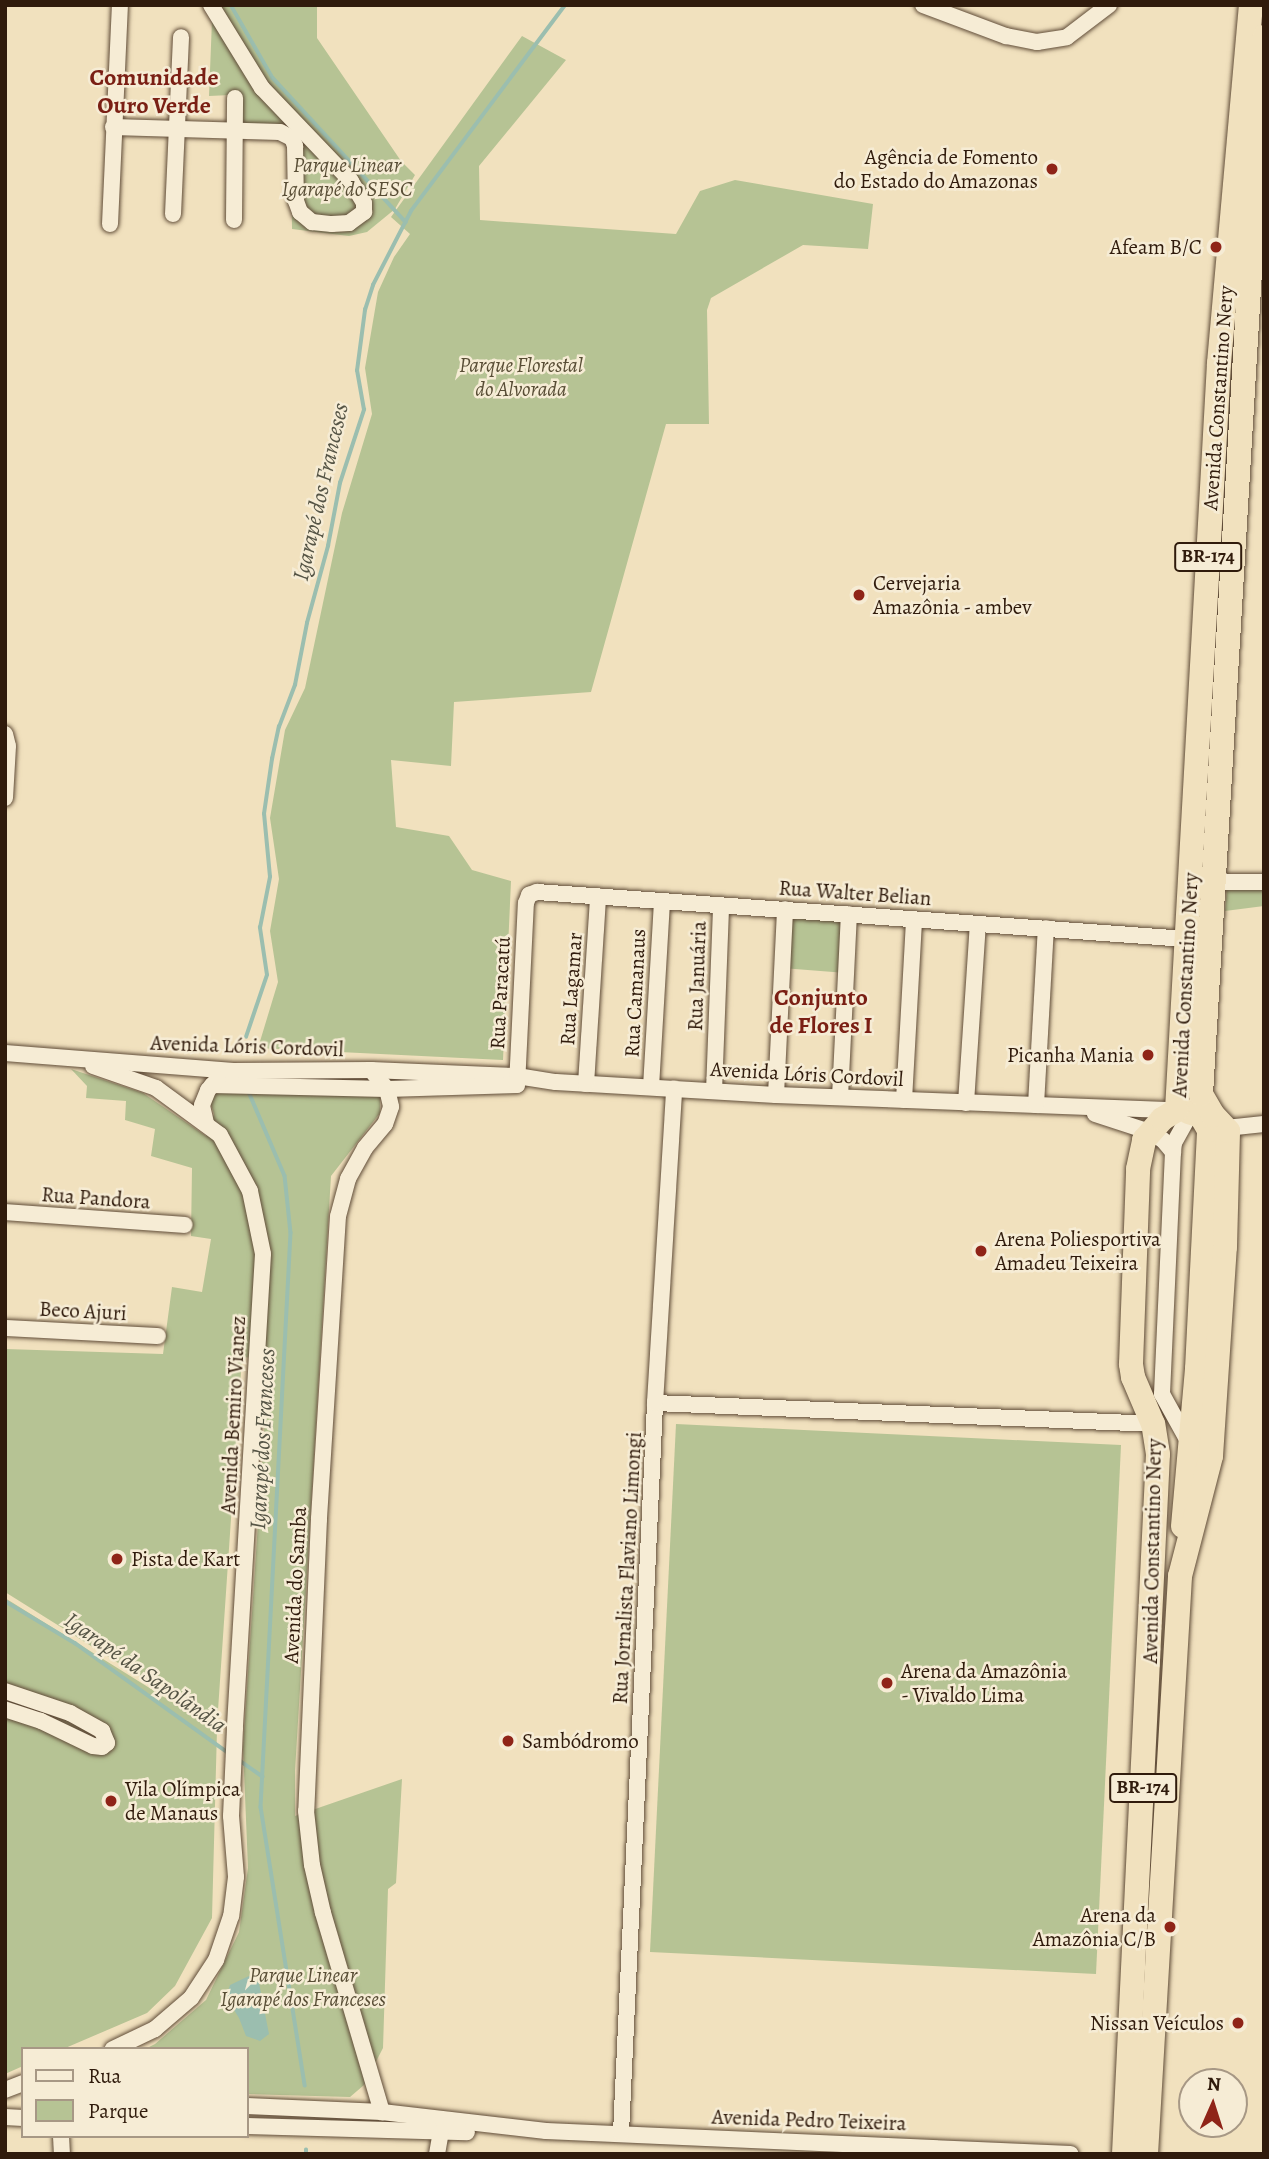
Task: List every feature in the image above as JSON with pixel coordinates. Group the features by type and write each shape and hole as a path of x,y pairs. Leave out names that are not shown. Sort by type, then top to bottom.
{"highway":[{"path":"1231,206 1230,85 1234,5"},
{"name":"Avenida Constantino Nery","path":"1190,1106 1187,939 1219,363 1251,5"},
{"name":"Avenida Constantino Nery","path":"1190,1106 1217,873 1255,328 1264,37"},
{"path":"1190,1106 1213,1115 1226,1128"},
{"name":"Avenida Constantino Nery","path":"1124,2154 1157,1520 1158,1454 1153,1424 1133,1377 1131,1364 1138,1169 1140,1151 1150,1132 1162,1119 1190,1106"},
{"name":"BR-174","path":"1180,1576 1197,1369 1209,1130 1201,1116 1190,1106"},
{"name":"Avenida Constantino Nery","path":"1146,2154 1180,1576 1211,1456 1224,1247 1226,1128"}],"street":[{"path":"110,224 120,5"},
{"path":"114,127 175,131 280,132 292,138 295,146 296,201 300,212 312,222 332,224 349,223 364,212 364,203 351,181 261,88 211,5"},
{"path":"923,5 1006,36 1037,42 1066,37 1109,5"},
{"path":"173,214 181,37"},
{"path":"234,220 235,98"},
{"path":"280,132 289,117"},
{"path":"5,734 8,746 5,797"},
{"path":"1217,873 1222,883 1264,882"},
{"name":"Rua Walter Belian","path":"526,903 529,895 537,892 1187,939"},
{"name":"Rua Lagamar","path":"586,1084 598,896"},
{"name":"Rua Camanaus","path":"651,1087 662,901"},
{"name":"Rua Paracatú","path":"517,1081 526,903"},
{"name":"Rua Januária","path":"714,1091 721,905"},
{"path":"776,1095 785,909"},
{"path":"840,1097 849,914"},
{"path":"904,1100 914,919"},
{"path":"967,1103 978,924"},
{"path":"1037,1105 1046,928"},
{"path":"5,1053 67,1058"},
{"name":"Avenida Lóris Cordovil","path":"67,1058 233,1071 272,1078 387,1089 517,1081"},
{"name":"Avenida Bemiro Vianez","path":"67,1058 156,1088 206,1123 230,1152 250,1191 262,1254 232,1796 234,1896 225,1940 191,1997 155,2029 117,2047"},
{"path":"370,1070 387,1089"},
{"name":"Avenida Lóris Cordovil","path":"212,1085 370,1070 776,1095 1061,1106 1190,1106"},
{"path":"206,1123 202,1105 212,1085 233,1071"},
{"name":"Avenida do Samba","path":"382,2112 323,1913 312,1866 306,1811 318,1519 338,1216 348,1180 356,1164 389,1116 387,1089"},
{"name":"Rua Jornalista Flaviano Limongi","path":"621,2133 655,1404 674,1089"},
{"name":"Avenida Lóris Cordovil","path":"1061,1106 1107,1117 1150,1132 1163,1140 1173,1152"},
{"path":"1189,1443 1162,1394 1173,1152 1174,1143 1190,1106"},
{"path":"1226,1128 1264,1124"},
{"name":"Rua Pandora","path":"5,1212 185,1225"},
{"name":"Beco Ajuri","path":"5,1328 158,1336"},
{"path":"655,1404 1153,1424"},
{"path":"5,1692 70,1713 102,1731 107,1743 102,1747 93,1746 41,1720 5,1709"},
{"name":"Avenida Pedro Teixeira","path":"248,2106 382,2112 546,2131 1070,2154"},
{"path":"342,2130 355,2120 359,2111"},
{"name":"Avenida Pedro Teixeira","path":"248,2126 533,2135 546,2131"},
{"path":"437,2154 441,2132"}],"green space":[{"name":"Parque Linear Igarapé do SESC","path":"204,5 317,5 317,38 401,161 415,175 395,209 367,232 349,236 292,229 291,146 287,136 232,127 230,95 209,96 212,20"},
{"name":"Parque Florestal do Alvorada","path":"522,36 566,60 479,166 480,220 676,234 700,191 735,180 873,204 868,249 803,245 711,298 707,310 709,424 666,424 591,692 454,702 451,766 391,760 396,827 449,836 472,870 511,881 503,1060 258,1048 278,982 270,931 279,879 270,818 285,730 305,688 342,513 372,414 365,368 378,292 394,257 410,234 391,217"},
{"path":"1264,886 1264,906 1225,911 1227,888"},
{"path":"785,905 847,909 846,973 782,968"},
{"name":"Parque Linear Igarapé dos Franceses","path":"71,1069 143,1093 206,1136 214,1114 210,1101 219,1091 380,1097 380,1113 331,1176 295,1771 295,1816 402,1779 396,1883 388,1889 383,2048 364,2085 350,2097 248,2094 248,2047 149,2047 206,2000 239,1932 248,1868 243,1747 269,1359 242,1357 217,1725 5,1592 5,1349 163,1354 172,1287 202,1292 211,1239 191,1236 192,1168 151,1156 155,1129 125,1120 126,1101 86,1098 87,1086"},
{"name":"Arena da Amazônia - Vivaldo Lima","path":"676,1424 1121,1445 1096,1974 650,1952"},
{"name":"Vila Olímpica de Manaus","path":"5,1598 217,1730 212,1918 175,1986 147,2013 68,2047 21,2047 21,2067 5,2074"}],"shaded area":[{"path":"249,1976 259,1983 269,2034 260,2041 246,2036 226,1997 230,1985"}],"waterway":[{"path":"231,5 273,78 406,222"},
{"name":"Igarapé dos Franceses","path":"246,1037 267,975 260,928 270,877 264,814 272,759 279,727 295,685 340,483 364,410 357,371 365,310 373,285 411,211 565,5"},
{"name":"Igarapé dos Franceses","path":"249,1092 285,1176 291,1233 261,1807 305,2086"},
{"name":"Igarapé da Sapolândia","path":"5,1601 75,1643 227,1752"},
{"name":"Igarapé da Sapolândia","path":"239,1760 263,1777"}],"place":[{"name":"Agência de Fomento do Estado do Amazonas","path":"1052,169"},
{"name":"Afeam B/C","path":"1216,247"},
{"name":"Cervejaria Amazônia - ambev","path":"859,595"},
{"name":"Picanha Mania","path":"1148,1055"},
{"name":"Arena Poliesportiva Amadeu Teixeira","path":"981,1251"},
{"name":"Pista de Kart","path":"117,1559"},
{"name":"Arena da Amazônia - Vivaldo Lima","path":"887,1683"},
{"name":"Sambódromo","path":"508,1741"},
{"name":"Vila Olímpica de Manaus","path":"111,1801"},
{"name":"Arena da Amazônia C/B","path":"1170,1927"},
{"name":"Nissan Veículos","path":"1238,2023"}],"district":[{"name":"Comunidade Ouro Verde","path":"154,92"},
{"name":"Conjunto de Flores I","path":"821,1012"}]}
